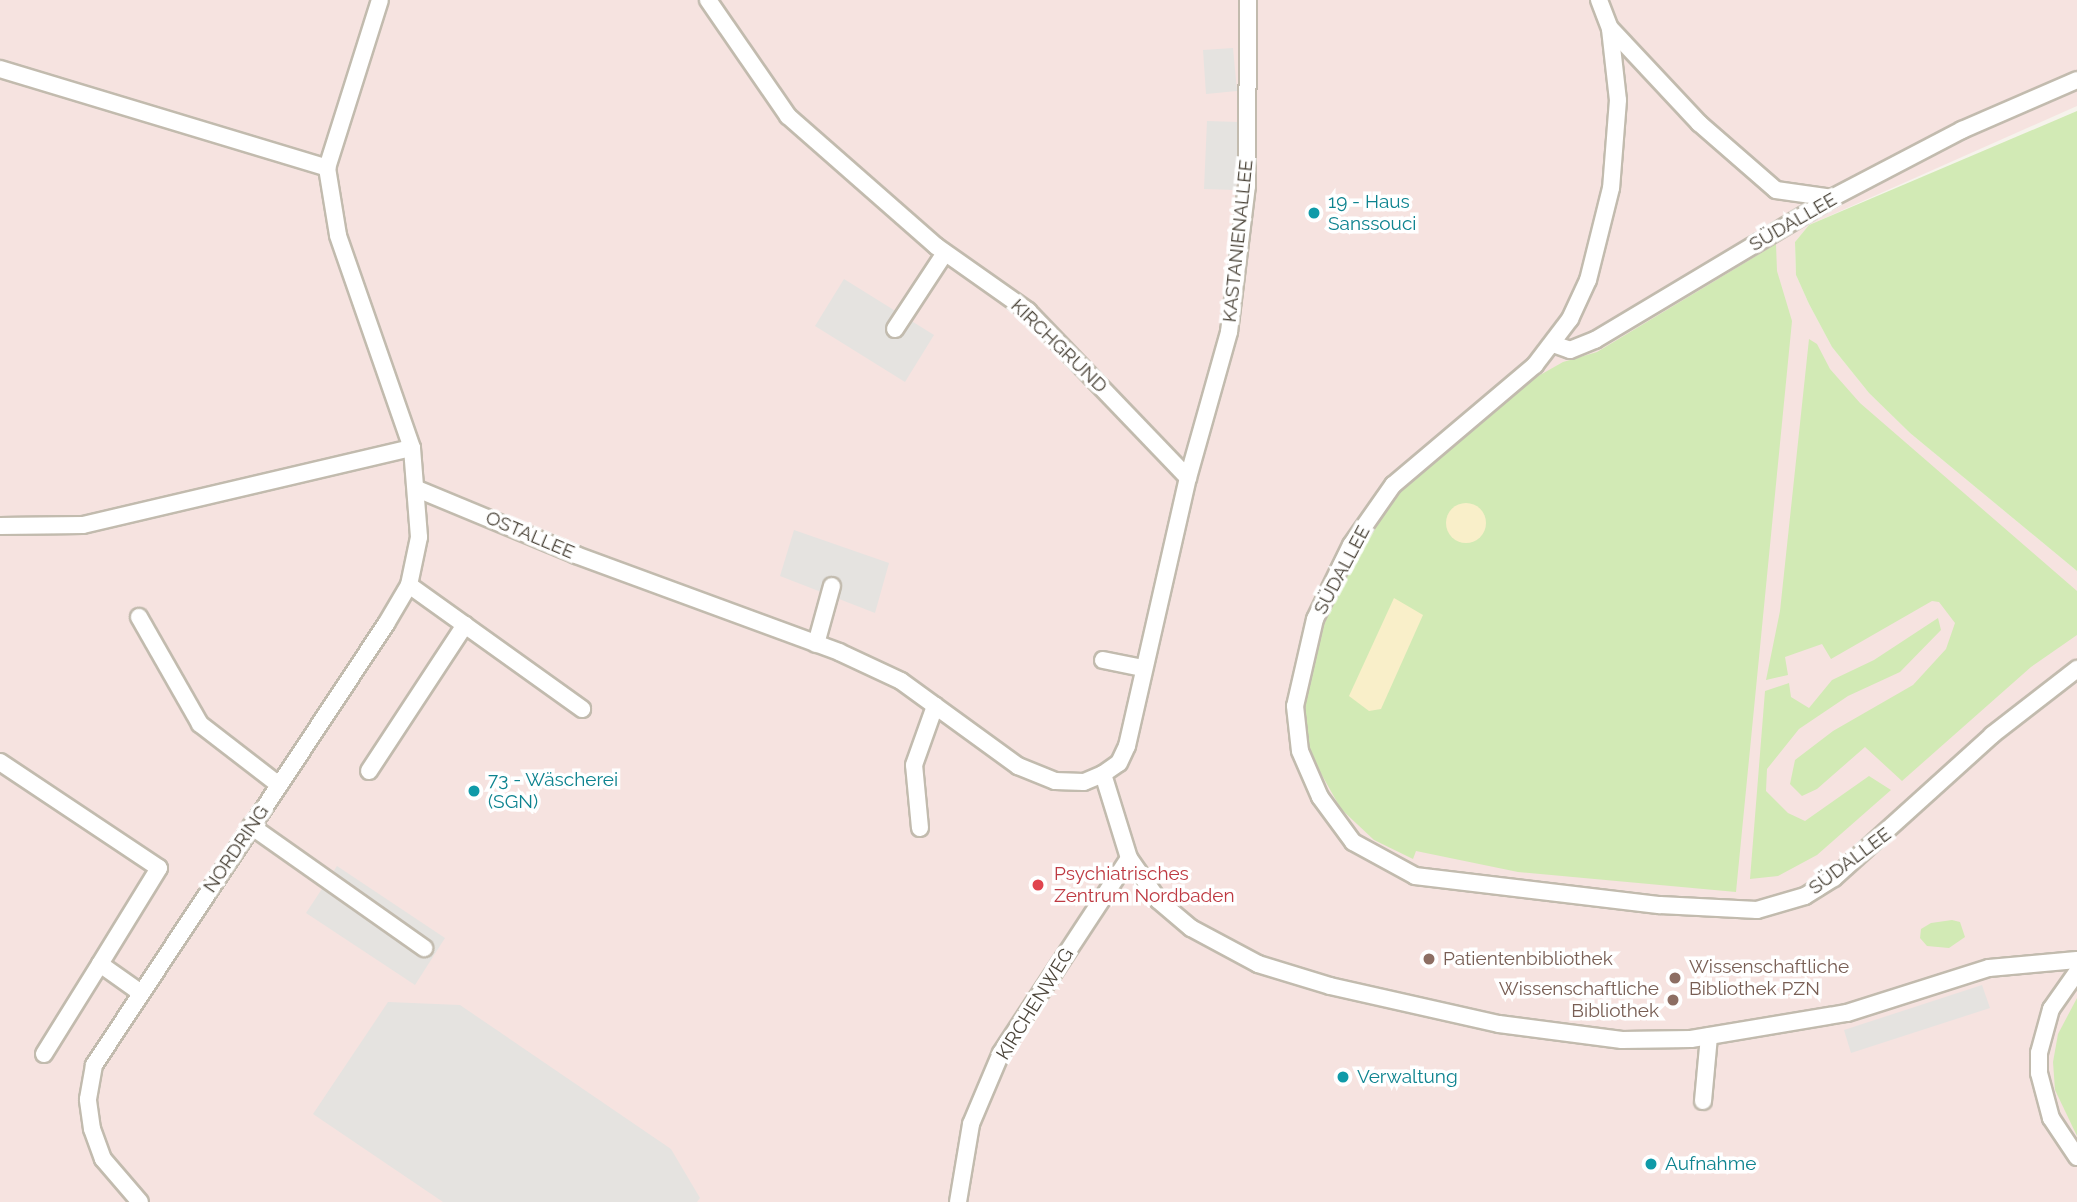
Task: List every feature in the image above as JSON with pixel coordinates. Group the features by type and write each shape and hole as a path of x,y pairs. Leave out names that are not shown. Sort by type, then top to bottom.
{"lane":[{"path":"380,0 327,168 338,235 412,448 417,489"},
{"name":"KIRCHGRUND","path":"708,0 788,116 946,253 1028,311 1188,478"},
{"name":"KASTANIENALLEE","path":"1188,478 1229,332 1237,284 1247,186 1248,0"},
{"path":"1553,344 1588,280 1611,188 1618,100 1610,29 1599,0"},
{"path":"1610,29 1690,114 1776,190 1832,198"},
{"path":"0,69 327,168"},
{"name":"SÜDALLEE","path":"2077,80 1962,130 1832,198 1595,340 1570,350 1553,344 1535,365 1393,485 1351,545 1315,619 1296,706 1300,751 1320,797 1353,842 1415,876 1660,905 1738,910 1779,906 1834,878 1992,735 2077,669"},
{"path":"895,329 946,253"},
{"path":"0,526 83,525 412,448"},
{"path":"1188,478 1127,746 1119,763 1103,774 1129,858 1159,901 1191,928 1258,964 1330,986 1558,1033 1651,1042 1709,1036 1847,1013 1989,968 2077,960"},
{"name":"NORDRING","path":"141,1202 103,1159 88,1099 94,1065 409,585 419,537 417,489"},
{"name":"OSTALLEE","path":"417,489 576,555 816,644 901,681 1018,766 1055,781 1084,782 1103,774"},
{"path":"409,585 582,709"},
{"path":"816,644 832,586"},
{"path":"139,617 200,724 279,785"},
{"path":"369,771 464,625"},
{"path":"1103,660 1143,668"},
{"path":"920,828 914,765 935,706"},
{"path":"0,762 159,868 44,1054"},
{"path":"251,826 424,948"},
{"name":"KIRCHENWEG","path":"958,1202 971,1124 1001,1053 1129,858"},
{"path":"100,964 142,993"},
{"path":"2077,972 2051,1010 2039,1053 2042,1092 2051,1118 2077,1157"},
{"path":"1703,1101 1709,1036"}],"shaded area":[{"name":"Psychiatrisches Zentrum Nordbaden","path":"0,0 2077,0 2077,106 1809,225 1795,242 1796,275 1809,304 1832,347 1869,393 1910,433 2077,571 2077,1202 0,1202"},
{"path":"1233,48 1237,91 1206,94 1203,50"},
{"path":"1207,121 1239,122 1236,190 1204,189"},
{"path":"844,279 934,335 905,382 815,326"},
{"path":"794,530 889,563 875,613 780,576"},
{"path":"337,866 445,938 415,985 306,913"},
{"path":"1982,985 1990,1008 1851,1053 1844,1030"},
{"path":"388,1002 460,1005 671,1149 700,1198 697,1202 443,1202 313,1114"}],"green space":[{"path":"2077,111 2077,571 1910,433 1869,393 1832,347 1809,304 1796,275 1795,242 1809,225"},
{"path":"1776,244 1777,271 1792,321 1736,892 1518,872 1416,851 1413,859 1374,840 1341,809 1310,754 1304,708 1314,647 1355,554 1396,495 1533,379 1563,362 1597,352"},
{"path":"1809,339 1817,344 1830,369 1860,403 2077,591 2077,635 2031,667 1902,781 1865,747 1817,789 1802,796 1790,784 1795,760 1833,731 1913,685 1946,649 1955,623 1939,602 1932,601 1831,659 1822,644 1785,657 1788,675 1766,680 1780,611"},
{"path":"1938,618 1941,630 1900,672 1848,696 1799,729 1767,769 1766,791 1788,813 1805,821 1869,776 1891,790 1817,855 1778,876 1750,879 1765,691 1789,683 1791,697 1809,708 1832,680 1874,660"},
{"path":"1952,920 1960,922 1965,937 1949,948 1927,946 1920,938 1921,929 1931,923"},
{"path":"2077,998 2077,1136 2055,1090 2053,1062 2058,1034"}],"sand":[{"path":"1466,503 1480,509 1486,523 1480,537 1466,543 1452,537 1446,523 1452,509"},
{"path":"1394,598 1423,615 1381,709 1369,711 1349,696"}],"place":[{"name":"19 - Haus Sanssouci","path":"1314,213"},
{"name":"73 - Wäscherei (SGN)","path":"474,791"},
{"name":"Psychiatrisches Zentrum Nordbaden","path":"1038,885"},
{"name":"Patientenbibliothek","path":"1429,959"},
{"name":"Wissenschaftliche Bibliothek PZN","path":"1675,978"},
{"name":"Wissenschaftliche Bibliothek","path":"1673,1000"},
{"name":"Verwaltung","path":"1343,1077"},
{"name":"Aufnahme","path":"1651,1164"}]}
